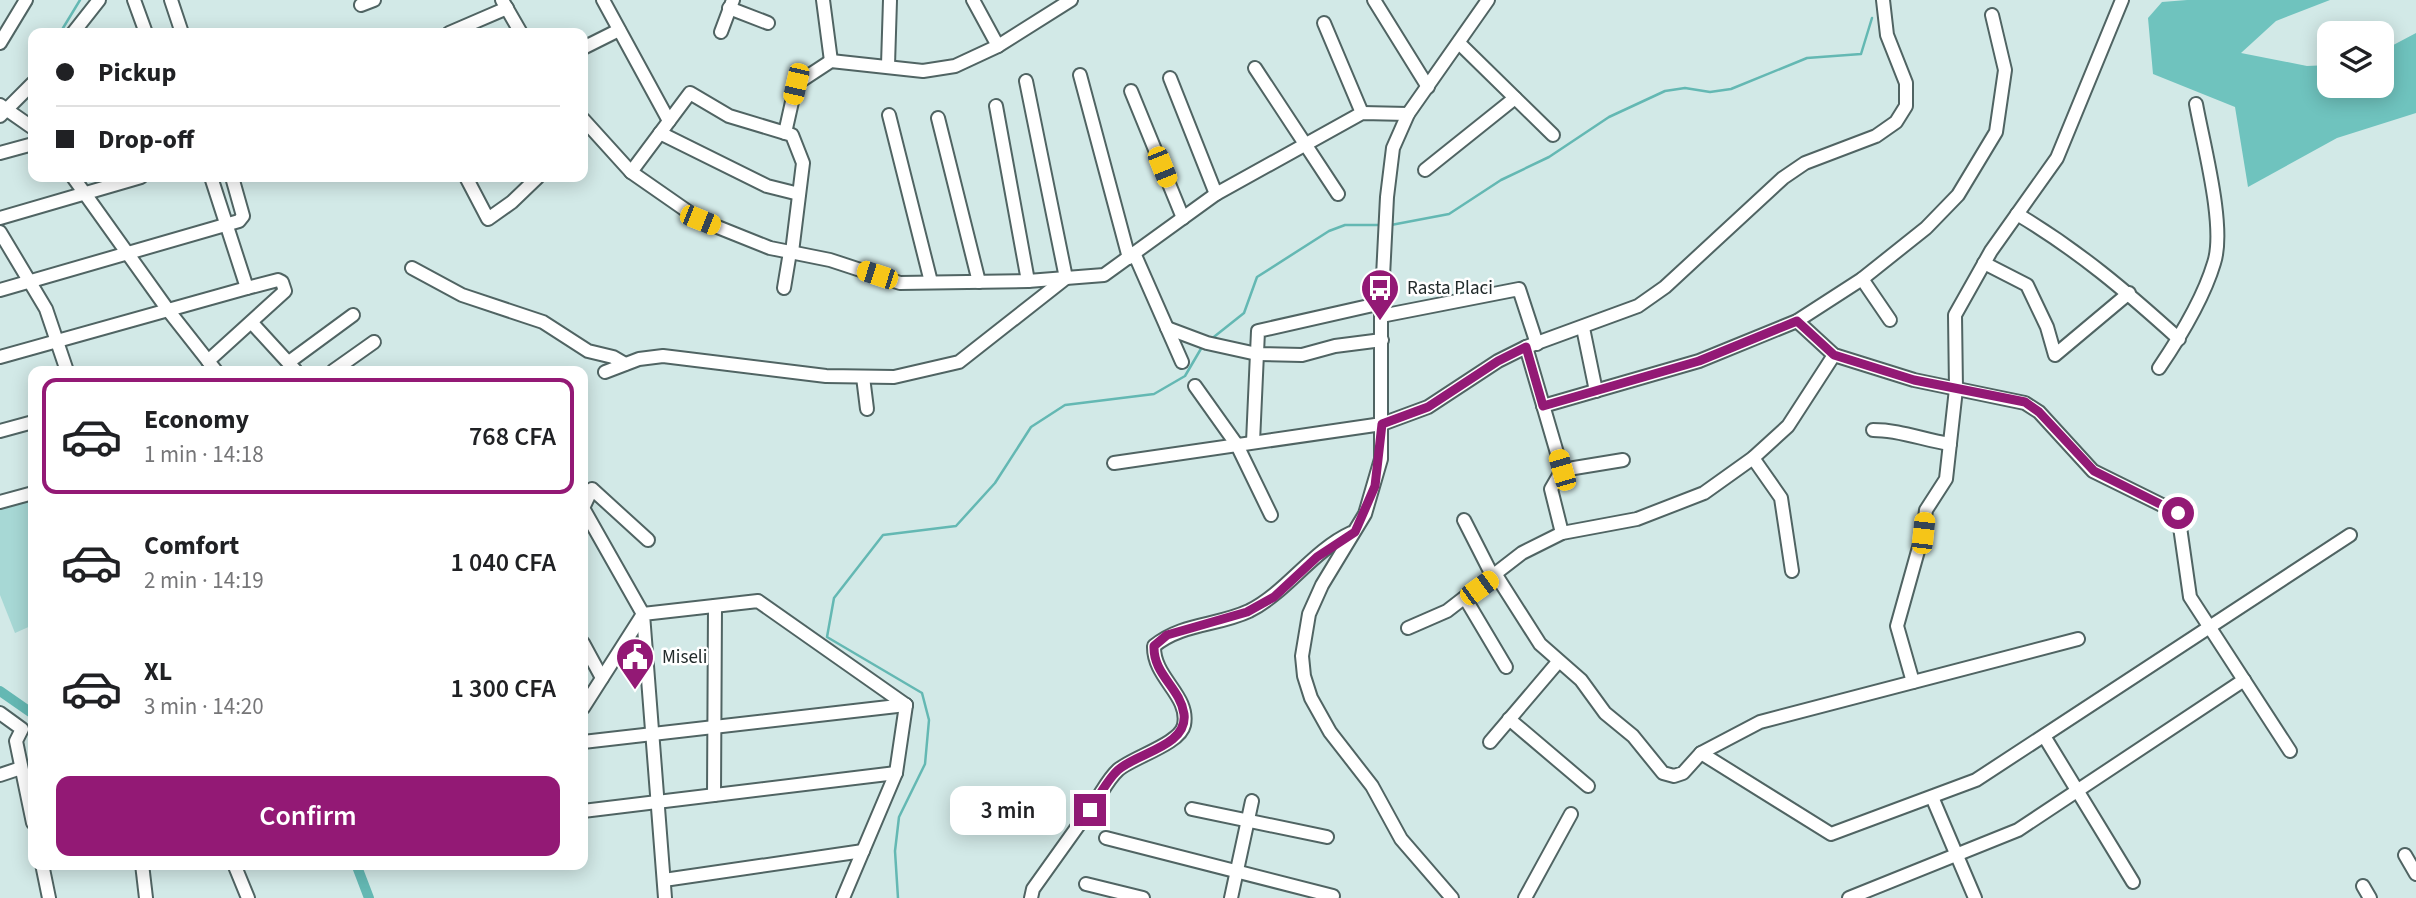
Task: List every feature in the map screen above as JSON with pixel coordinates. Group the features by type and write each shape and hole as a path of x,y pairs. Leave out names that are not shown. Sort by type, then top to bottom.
{"street":[{"path":"0,43 26,0"},
{"path":"78,28 99,0"},
{"path":"134,0 142,28"},
{"path":"171,0 180,28"},
{"path":"603,0 669,121"},
{"path":"823,0 831,61"},
{"path":"888,65 890,0"},
{"path":"973,0 998,46"},
{"path":"785,133 796,84 831,61 888,65 923,72 955,66 998,46 1051,5 1071,0"},
{"path":"1374,0 1428,87"},
{"path":"1452,898 1401,839 1372,786 1330,732 1311,698 1304,676 1303,635 1308,614 1322,585 1355,532 1375,486 1382,424 1382,310 1387,197 1393,148 1408,114 1460,44 1488,0"},
{"path":"1114,463 1382,424 1428,407 1498,361 1638,306 1665,287 1783,178 1805,163 1877,136 1896,122 1906,106 1906,83 1888,35 1882,0"},
{"path":"1913,682 1897,626 1923,533 1926,510 1946,479 1956,389 1955,315 1984,263 2057,159 2122,0"},
{"path":"477,28 504,4 518,28"},
{"path":"721,32 731,4 768,23"},
{"path":"1543,406 1699,361 1797,321 1863,278 1926,228 1958,195 1996,132 2006,70 1992,15"},
{"path":"1324,23 1363,113"},
{"path":"588,46 619,30"},
{"path":"1460,44 1553,135"},
{"path":"1255,68 1338,194"},
{"path":"1080,75 1132,256 1182,362"},
{"path":"1170,78 1216,194"},
{"path":"1026,81 1066,278"},
{"path":"28,88 4,110 28,121"},
{"path":"1131,91 1183,218"},
{"path":"631,172 690,93 729,116 792,135 803,163 784,288"},
{"path":"1425,170 1515,98"},
{"path":"2159,368 2179,339 2215,262 2216,203 2196,104"},
{"path":"996,106 1028,281"},
{"path":"588,125 631,172 700,220 770,248 830,260 900,282 979,282 1104,275 1216,194 1363,113 1408,114"},
{"path":"889,115 931,282"},
{"path":"938,118 979,282"},
{"path":"660,133 691,151 767,186 799,194"},
{"path":"0,153 28,145"},
{"path":"76,182 211,366"},
{"path":"0,218 124,182"},
{"path":"213,182 247,288"},
{"path":"0,290 226,225 243,216 233,182"},
{"path":"469,182 488,219 512,202 533,182"},
{"path":"2017,214 2069,245 2129,293 2179,339"},
{"path":"0,232 31,281 59,341 66,366"},
{"path":"1984,263 2027,285 2047,327 2054,355 2129,293"},
{"path":"412,268 462,295 543,322 588,351 613,357 625,364"},
{"path":"606,372 639,359 663,356 716,365 894,377 959,362 1066,278"},
{"path":"1863,278 1890,320"},
{"path":"0,357 247,288 278,281 285,286 285,291 252,323 215,366"},
{"path":"1253,443 1258,331 1519,289 1543,406 1562,470 1551,489 1562,533"},
{"path":"294,366 353,315"},
{"path":"1797,321 1834,355 1956,389 2025,402 2039,412 2094,471 2178,513 2190,597 2290,751"},
{"path":"252,323 292,366"},
{"path":"1167,328 1207,343 1257,354 1302,355 1335,346 1381,340"},
{"path":"1583,328 1596,391"},
{"path":"341,366 374,342"},
{"path":"1408,628 1447,611 1522,553 1562,533 1637,519 1679,505 1704,493 1753,458 1788,426 1834,355"},
{"path":"863,377 867,409"},
{"path":"1195,386 1237,445 1271,515"},
{"path":"0,431 28,423"},
{"path":"1873,430 1896,430 1923,440 1950,443"},
{"path":"1753,458 1781,498 1792,571"},
{"path":"1562,470 1623,460"},
{"path":"588,497 592,489 648,540"},
{"path":"0,502 28,494"},
{"path":"588,517 643,614 665,898"},
{"path":"1464,520 1495,576 1540,644 1581,680 1605,713 1633,736 1663,773 1683,773 1701,753 1760,722 2078,639"},
{"path":"1031,898 1033,889 1118,770 1175,738 1184,726 1184,712 1178,695 1160,674 1154,659 1154,646 1167,635 1247,612 1274,597 1317,557 1355,532"},
{"path":"1701,753 1831,834 1976,780 2350,536"},
{"path":"1465,598 1506,667"},
{"path":"643,614 758,601 906,705"},
{"path":"714,795 715,606"},
{"path":"588,700 643,614"},
{"path":"588,653 601,678"},
{"path":"1490,742 1558,662"},
{"path":"1849,898 2018,830 2244,680"},
{"path":"588,741 906,705"},
{"path":"843,898 896,773 906,705"},
{"path":"0,713 22,729 16,741 28,800"},
{"path":"1509,719 1588,786"},
{"path":"2044,736 2133,882"},
{"path":"0,775 21,768"},
{"path":"588,810 896,773"},
{"path":"1932,797 1975,898"},
{"path":"1231,898 1252,801"},
{"path":"1192,809 1326,836"},
{"path":"1525,898 1571,814"},
{"path":"1106,838 1333,895"},
{"path":"664,880 863,851"},
{"path":"2405,855 2416,874"},
{"path":"43,870 49,898"},
{"path":"143,870 146,898"},
{"path":"236,870 248,898"},
{"path":"1086,884 1143,898"}],"shaded area":[{"path":"2330,0 2276,21 2241,53 2317,66 2317,98 2394,98 2394,45 2416,33 2416,113 2337,138 2248,187 2235,107 2153,74 2148,18 2162,2"},
{"path":"28,499 28,627 15,633 0,595 0,509"}],"waterway":[{"path":"63,28 80,0"},
{"path":"1391,225 1449,214 1501,180 1549,157 1609,117 1665,91 1685,88 1710,92 1731,89 1807,58 1861,54 1872,18"},
{"path":"1210,340 1244,313 1257,277 1329,231 1345,225 1381,225"},
{"path":"898,898 895,851 899,817 925,764 929,720 922,693 827,637 834,598 883,535 956,526 995,483 1031,427 1065,405 1154,394 1185,376 1202,347"},
{"path":"0,691 28,711"},
{"path":"358,870 369,898"}],"place":[{"name":"Rasta Placi","path":"1380,322"},
{"name":"Miseli","path":"635,691"}],"route":[{"path":"1090,810 1118,770 1175,738 1184,726 1184,712 1178,695 1160,674 1154,659 1154,646 1167,635 1247,612 1274,597 1289,580 1317,557 1355,532 1375,486 1381,459 1382,424 1428,407 1498,361 1526,347 1543,406 1699,361 1797,321 1834,355 1914,380 2025,402 2039,412 2094,471 2178,513"}]}
